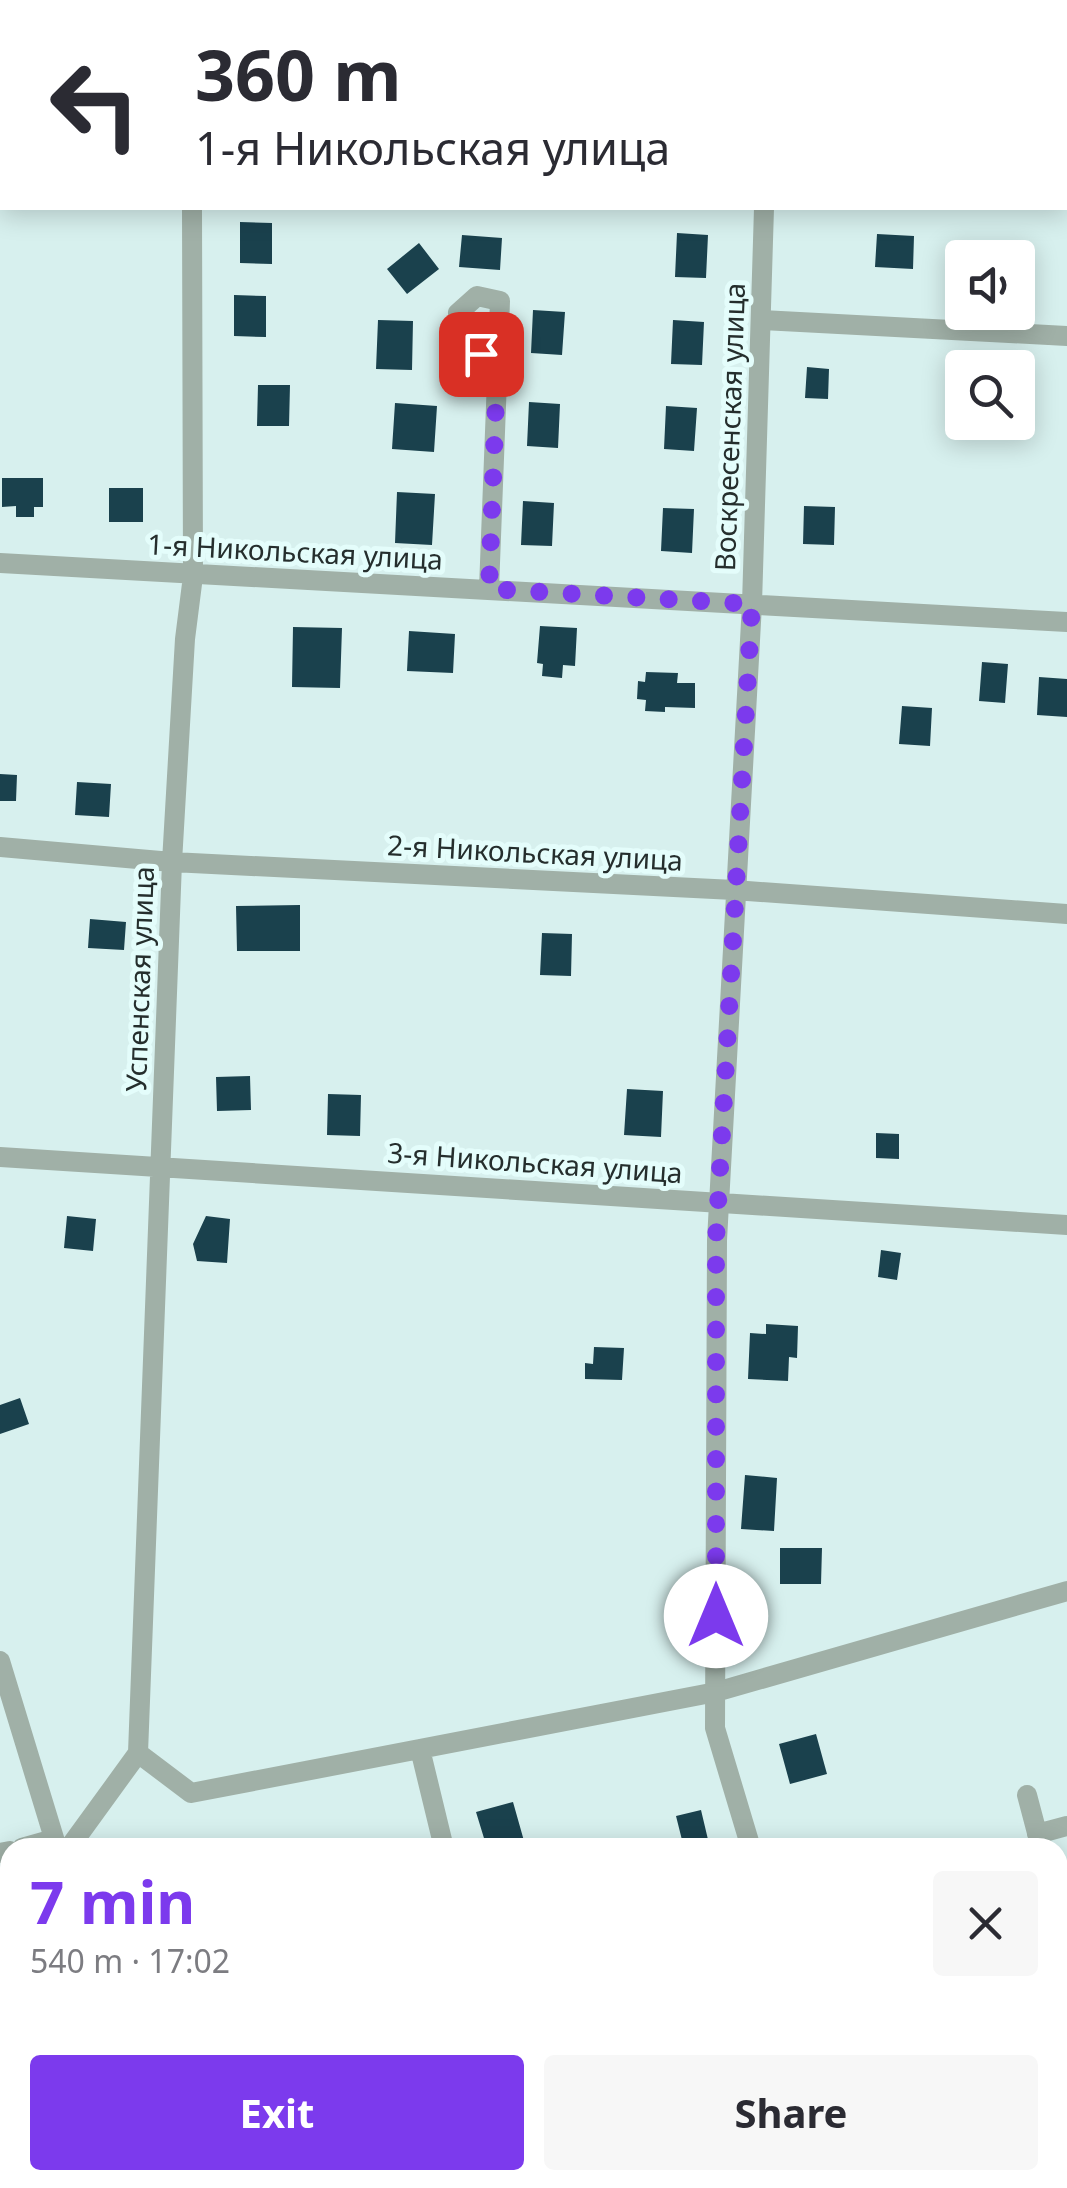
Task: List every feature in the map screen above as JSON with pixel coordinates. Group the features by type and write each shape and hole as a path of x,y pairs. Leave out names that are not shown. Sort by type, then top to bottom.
{"street":[{"name":"Успенская улица","path":"138,1753 172,862 185,639 193,576 192,210"},
{"name":"Воскресенская улица","path":"747,1838 715,1728 718,1204 752,604 764,210"},
{"path":"761,320 1067,336"},
{"path":"489,589 497,372"},
{"name":"1-я Никольская улица","path":"0,563 1067,622"},
{"name":"2-я Никольская улица","path":"0,847 172,862 734,890 1067,914"},
{"name":"3-я Никольская улица","path":"0,1157 1067,1225"},
{"path":"66,1838 138,1753 191,1793 716,1692 1067,1591"},
{"path":"0,1661 58,1838"},
{"path":"420,1749 442,1838"},
{"path":"1027,1795 1038,1838"},
{"path":"1043,1838 1067,1826"}],"building":[{"path":"240,222 272,223 272,264 240,263"},
{"path":"677,233 708,235 706,278 675,277"},
{"path":"877,234 914,236 913,269 875,267"},
{"path":"462,235 502,238 500,270 459,267"},
{"path":"419,243 439,269 407,294 387,269"},
{"path":"234,295 266,296 266,337 234,336"},
{"path":"533,310 565,312 562,355 531,353"},
{"path":"378,320 413,321 412,370 376,369"},
{"path":"673,320 704,322 702,365 671,364"},
{"path":"807,367 829,369 828,399 805,398"},
{"path":"258,385 290,385 289,426 257,426"},
{"path":"529,402 560,404 558,448 527,446"},
{"path":"395,403 437,406 434,452 392,449"},
{"path":"666,406 697,408 694,451 664,449"},
{"path":"2,478 43,478 43,507 34,507 34,517 16,517 16,506 2,507"},
{"path":"109,488 143,488 143,522 109,522"},
{"path":"397,492 435,494 432,545 395,543"},
{"path":"523,501 554,503 552,546 521,545"},
{"path":"804,506 835,507 834,545 803,544"},
{"path":"663,508 694,509 692,553 661,551"},
{"path":"540,626 577,628 575,666 563,665 562,678 542,676 543,664 537,663"},
{"path":"293,627 342,628 340,688 292,687"},
{"path":"409,631 455,634 453,673 407,671"},
{"path":"982,662 1008,664 1005,703 979,701"},
{"path":"646,672 678,673 677,683 695,683 695,708 645,711 646,700 637,699 638,681 645,682"},
{"path":"1039,677 1067,679 1067,717 1037,715"},
{"path":"902,706 932,708 930,746 899,744"},
{"path":"0,774 17,775 16,801 0,801"},
{"path":"77,782 111,784 109,817 75,815"},
{"path":"300,905 300,951 237,951 236,906"},
{"path":"90,919 126,922 124,950 88,948"},
{"path":"542,933 572,934 571,976 540,975"},
{"path":"250,1076 251,1110 217,1111 216,1077"},
{"path":"627,1089 663,1091 661,1137 624,1135"},
{"path":"328,1094 361,1095 360,1136 327,1135"},
{"path":"876,1133 899,1134 899,1159 876,1158"},
{"path":"67,1216 96,1219 93,1251 64,1248"},
{"path":"206,1216 230,1219 227,1263 197,1261 193,1244"},
{"path":"881,1250 901,1253 897,1280 878,1277"},
{"path":"766,1324 798,1326 797,1358 789,1357 788,1381 748,1379 750,1333 766,1334"},
{"path":"594,1347 624,1348 622,1380 585,1379 585,1363 593,1364"},
{"path":"20,1398 29,1424 0,1434 0,1405"},
{"path":"745,1475 777,1478 774,1531 741,1529"},
{"path":"780,1548 822,1548 821,1584 780,1584"},
{"path":"816,1734 827,1774 790,1784 779,1744"},
{"path":"513,1802 523,1838 484,1838 476,1812"},
{"path":"701,1810 708,1838 682,1838 676,1816"}],"route":[{"path":"481,354 497,372 489,589 752,604 716,1240 716,1616"}]}
